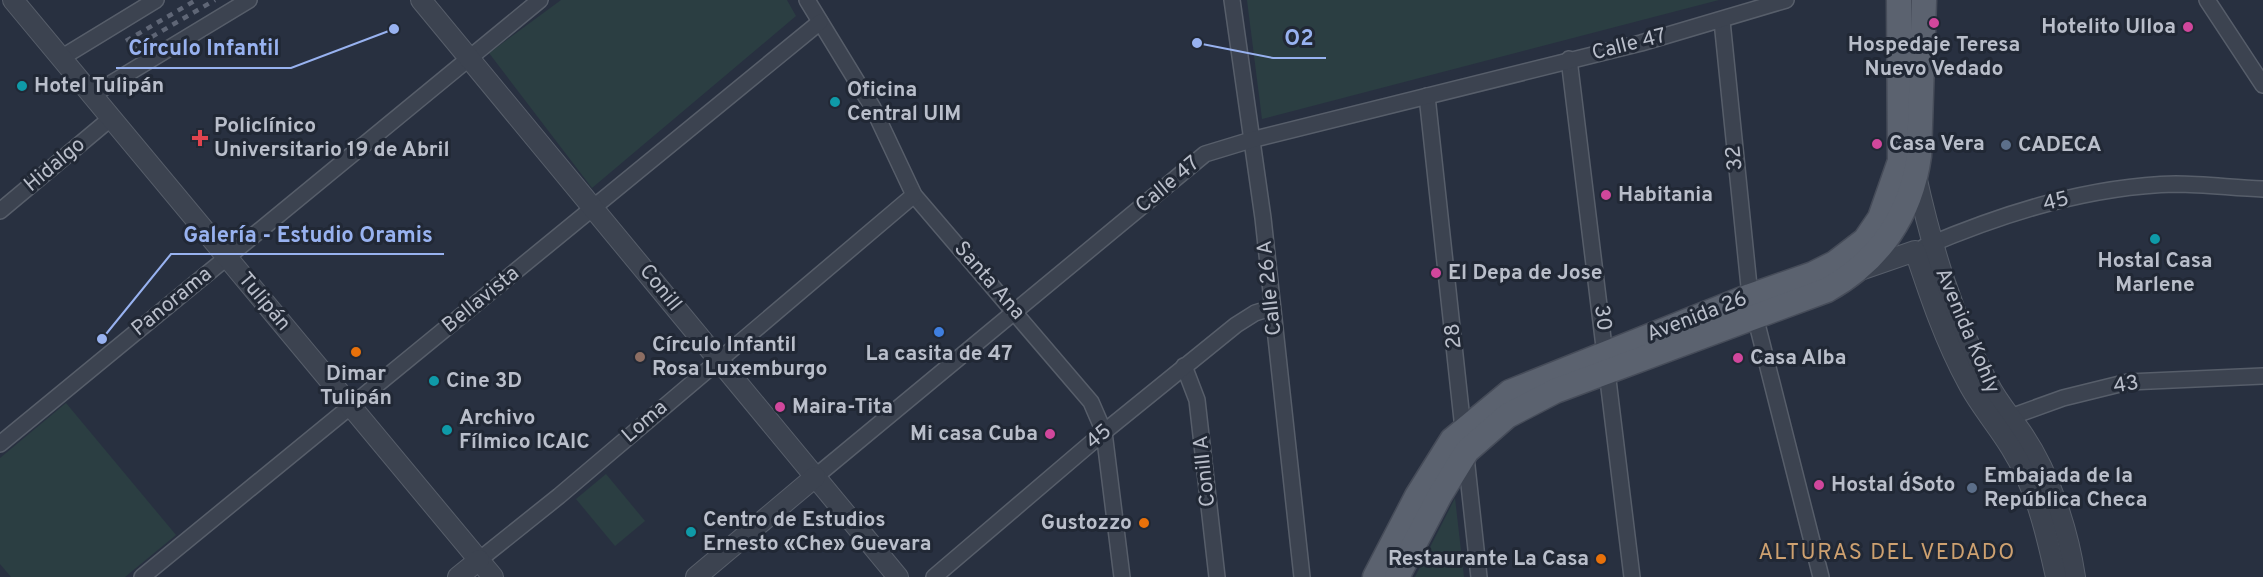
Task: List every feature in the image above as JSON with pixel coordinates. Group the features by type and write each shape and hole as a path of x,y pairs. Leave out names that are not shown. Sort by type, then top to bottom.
{"main road":[{"name":"Avenida 26","path":"1375,577 1439,458 1466,439 1510,392 1608,362 1753,306 1835,263 1865,240 1880,218 1900,161 1899,0"},
{"name":"Avenida 26","path":"1753,306 1827,290 1860,270 1882,246 1901,218 1917,176 1920,156 1924,0"},
{"name":"Avenida 26","path":"1397,577 1466,439"}],"street":[{"name":"Tulipán","path":"13,0 493,577"},
{"path":"62,58 156,0"},
{"path":"92,94 249,0"},
{"name":"Conill","path":"421,0 898,577"},
{"name":"Panorama","path":"0,444 540,0"},
{"name":"Santa Ana","path":"807,0 873,108 914,195 1016,311 1091,402 1104,432 1122,577"},
{"name":"Calle 26 A","path":"1232,0 1251,140 1302,577"},
{"name":"Calle 47","path":"696,577 1205,154 1251,140 1722,21 1786,0"},
{"path":"2207,0 2263,84"},
{"name":"Bellavista","path":"142,577 820,21"},
{"name":"32","path":"1722,21 1753,306 1821,577"},
{"name":"30","path":"1569,59 1608,362 1632,577"},
{"name":"28","path":"1427,96 1466,439 1479,577"},
{"name":"Hidalgo","path":"0,212 110,118"},
{"name":"Avenida Kohly","path":"1917,176 1923,247 1952,327 1988,383 2001,420 2033,453 2046,502 2074,577"},
{"name":"45","path":"1860,270 2047,203 2100,192 2175,184 2263,189"},
{"name":"Loma","path":"458,577 560,496 718,359 914,195"},
{"name":"45","path":"934,577 1184,366 1236,325 1256,313 1271,308"},
{"name":"Conill A","path":"1184,366 1197,400 1216,577"},
{"name":"43","path":"2001,420 2063,398 2128,382 2263,376"},
{"name":"Avenida Kohly","path":"2046,502 2056,577"}],"green space":[{"path":"561,0 787,0 796,16 592,188 489,53"},
{"path":"1247,0 1719,0 1262,119"},
{"path":"66,403 176,535 125,577 11,577 0,564 0,458"},
{"path":"606,474 645,521 615,546 576,499"},
{"path":"1455,498 1464,577 1415,577"}],"railway":[{"path":"126,41 196,0"},
{"path":"131,49 215,0"}],"place":[{"name":"Hospedaje Teresa Nuevo Vedado","path":"1934,23"},
{"name":"Hotelito Ulloa","path":"2188,27"},
{"name":"Círculo Infantil","path":"394,29"},
{"name":"O2","path":"1197,43"},
{"name":"Hotel Tulipán","path":"22,86"},
{"name":"Oficina Central UIM","path":"835,102"},
{"name":"Policlínico Universitario 19 de Abril","path":"200,138"},
{"name":"Casa Vera","path":"1877,144"},
{"name":"CADECA","path":"2006,145"},
{"name":"Habitania","path":"1606,195"},
{"name":"Hostal Casa Marlene","path":"2155,239"},
{"name":"El Depa de Jose","path":"1436,273"},
{"name":"La casita de 47","path":"939,332"},
{"name":"Galería - Estudio Oramis","path":"102,339"},
{"name":"Dimar Tulipán","path":"356,352"},
{"name":"Círculo Infantil Rosa Luxemburgo","path":"640,357"},
{"name":"Casa Alba","path":"1738,358"},
{"name":"Cine 3D","path":"434,381"},
{"name":"Maira-Tita","path":"780,407"},
{"name":"Archivo Fílmico ICAIC","path":"447,430"},
{"name":"Mi casa Cuba","path":"1050,434"},
{"name":"Hostal d´Soto","path":"1819,485"},
{"name":"Embajada de la República Checa","path":"1972,488"},
{"name":"Gustozzo","path":"1144,523"},
{"name":"Centro de Estudios Ernesto «Che» Guevara","path":"691,532"},
{"name":"Restaurante La Casa","path":"1601,559"}],"district":[{"name":"ALTURAS DEL VEDADO","path":"1887,553"}]}
